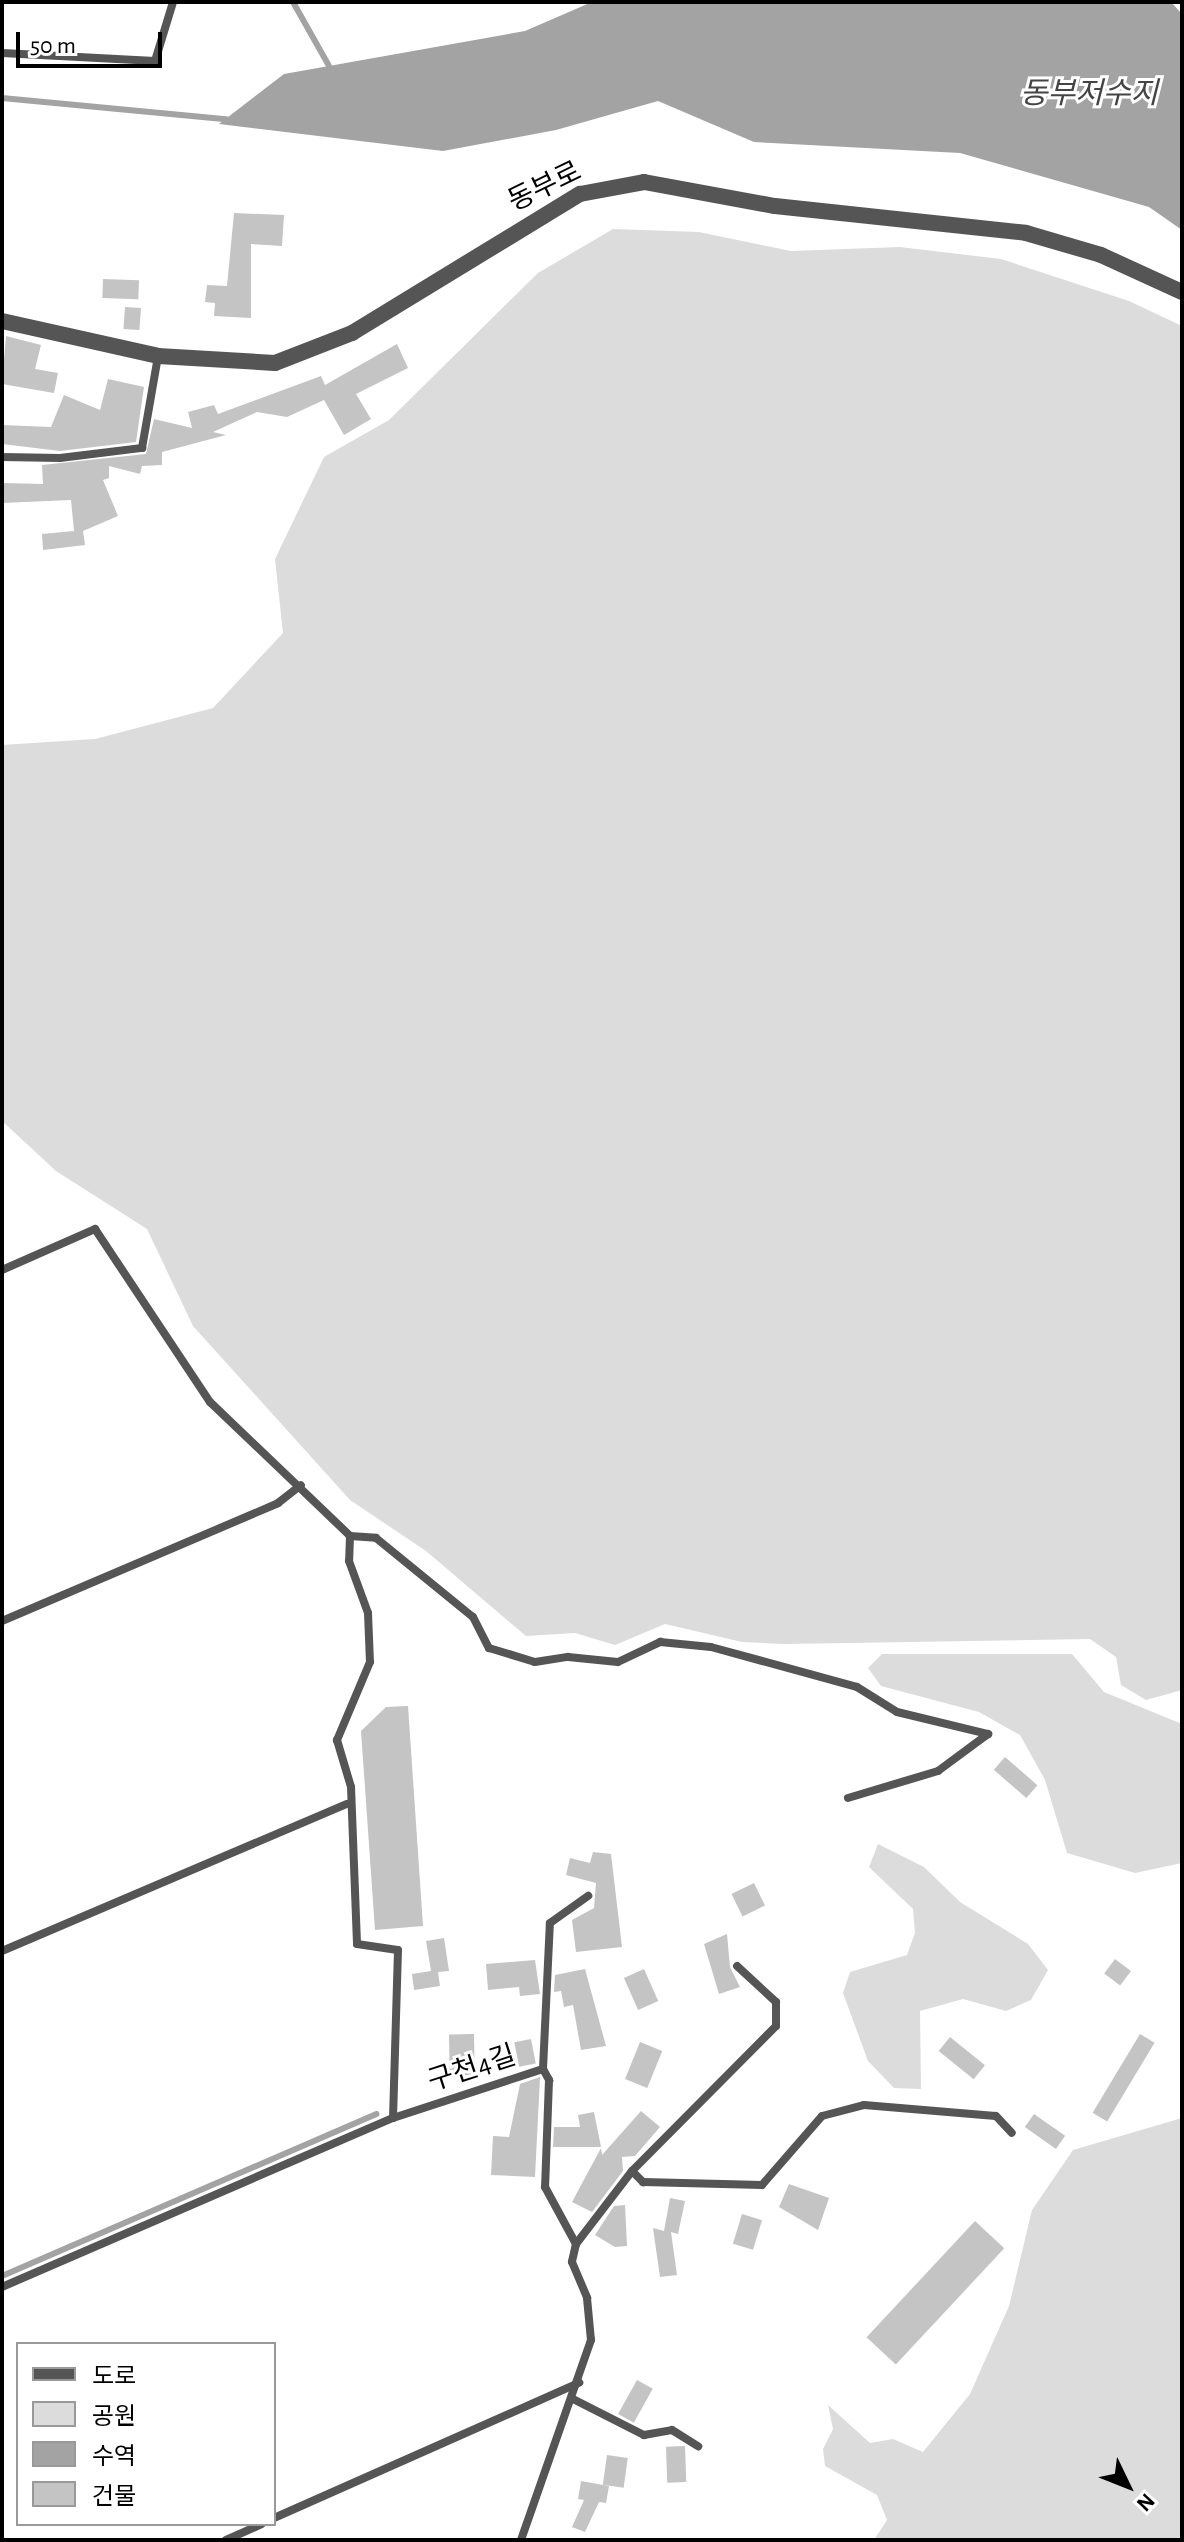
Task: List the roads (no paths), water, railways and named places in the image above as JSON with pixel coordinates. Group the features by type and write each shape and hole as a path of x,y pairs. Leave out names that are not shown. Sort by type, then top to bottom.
{"street":[{"name":"동부로","path":"2,321 158,356 243,365 315,352 580,194 644,182 775,206 1026,233 1101,255 1182,292"}],"lane":[{"path":"2,53 155,61 173,2"},
{"path":"2,457 60,458 142,448 158,356"},
{"path":"2,1270 95,1229 210,1402 301,1485 350,1536 376,1538 473,1617 489,1648 535,1662 568,1657 618,1662 660,1642 711,1647 857,1687 897,1712 988,1734 938,1771 848,1798"},
{"path":"2,1621 278,1503 301,1485"},
{"path":"350,1536 349,1561 368,1613 370,1662 337,1740 351,1787 347,1804 357,1944 398,1950 393,2118"},
{"path":"2,1951 347,1804"},
{"path":"543,2069 550,1923 588,1896"},
{"path":"576,2244 632,2171 776,2026 776,2002 737,1966"},
{"name":"구천4길","path":"2,2287 393,2118 543,2069 549,2080 545,2187 576,2244 572,2262 587,2298 591,2340 579,2383 521,2540"},
{"path":"632,2171 643,2182 762,2185 822,2116 864,2105 996,2116 1012,2133"},
{"path":"276,2517 579,2383"},
{"path":"573,2399 644,2435 672,2430 698,2446"},
{"path":"226,2540 258,2526"}],"water":[{"name":"동부저수지","path":"592,2 1171,2 1182,14 1182,230 1149,207 960,153 754,142 658,101 556,130 443,151 219,124 284,74 525,31"}],"waterway":[{"path":"293,2 329,66"},
{"path":"2,98 226,119"},
{"path":"2,2276 376,2114"}]}
